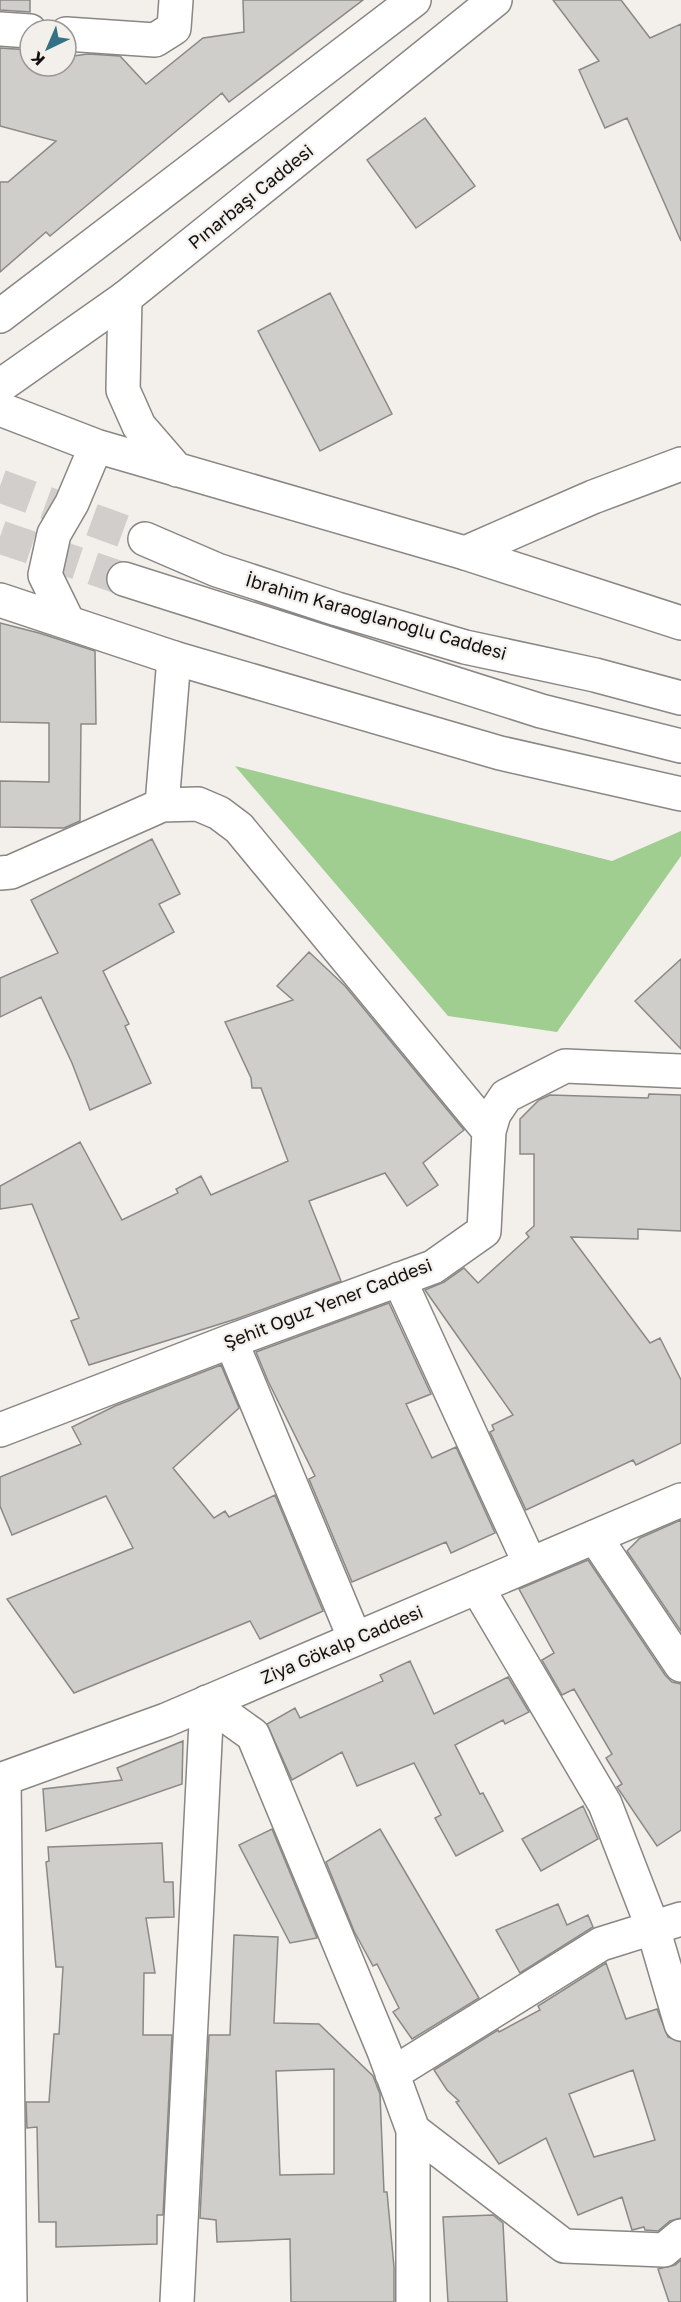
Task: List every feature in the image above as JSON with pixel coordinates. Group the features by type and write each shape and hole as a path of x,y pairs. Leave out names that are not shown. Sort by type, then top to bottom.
{"main road":[{"path":"0,316 414,0"},
{"name":"Pınarbaşı Caddesi","path":"0,386 125,298 495,0"},
{"path":"78,35 155,40 175,14"},
{"path":"0,28 18,30"},
{"path":"125,298 123,390 139,426 177,470"},
{"path":"0,409 96,446 465,554 681,623"},
{"path":"68,622 45,575 54,534 72,503 96,446"},
{"path":"465,554 593,497 681,464"},
{"name":"İbrahim Karaoğlanoğlu Caddesi","path":"145,540 218,570 337,609 465,647 596,675 681,698"},
{"path":"124,579 541,711 681,746"},
{"path":"0,600 174,658 500,753 681,794"},
{"path":"162,805 174,658"},
{"path":"0,873 11,872 162,805 198,804 219,813 239,828 489,1131"},
{"name":"Şehit Oğuz Yener Caddesi","path":"0,1430 432,1267 484,1231 489,1131 494,1114 506,1096 565,1066 681,1071"},
{"path":"399,1279 530,1564"},
{"path":"231,1341 355,1639"},
{"name":"Ziya Gökalp Caddesi","path":"2,1780 166,1720 681,1500"},
{"path":"595,1537 681,1665"},
{"path":"477,1587 605,1804 667,1924 681,2024"},
{"path":"207,1702 253,1735 413,2130 412,2302"},
{"path":"177,2302 207,1702"},
{"path":"2,1780 10,2302"},
{"path":"392,2074 601,1944 667,1924"},
{"path":"413,2130 564,2246 664,2250 681,2236"}],"green space":[{"path":"235,766 612,861 681,831 681,856 557,1032 448,1016"}],"building":[{"path":"0,0 30,0 30,12 0,10"},
{"path":"243,0 363,0 229,102 222,93 50,236 46,232 0,272 0,182 8,182 56,141 0,126 0,48 18,49 18,78 78,78 78,55 88,54 120,56 146,84 203,38 244,32"},
{"path":"553,0 621,0 650,38 681,24 681,241 627,118 605,128 579,70 599,61"},
{"path":"425,118 475,186 416,228 367,160"},
{"path":"330,293 392,414 320,451 258,331"},
{"path":"0,623 95,651 96,724 81,724 80,821 64,828 0,827 0,781 49,782 49,723 0,722"},
{"path":"152,839 180,894 159,904 174,932 103,971 129,1024 125,1026 151,1083 90,1110 72,1063 41,997 0,1017 0,978 58,953 31,900"},
{"path":"309,952 345,986 464,1130 423,1163 438,1185 407,1206 385,1173 309,1201 341,1281 236,1319 89,1365 71,1321 79,1318 32,1204 0,1209 0,1186 80,1142 122,1220 178,1193 176,1189 201,1176 211,1195 288,1161 261,1088 252,1088 251,1078 225,1022 293,1000 277,986"},
{"path":"681,959 681,1049 635,1001"},
{"path":"649,1094 681,1095 681,1231 638,1229 638,1239 571,1237 650,1343 660,1338 681,1380 681,1443 636,1465 633,1460 526,1510 490,1432 494,1430 492,1425 513,1415 425,1290 444,1282 464,1268 478,1283 529,1237 526,1233 534,1226 534,1154 520,1154 520,1119 539,1100 550,1095 648,1098"},
{"path":"389,1303 431,1394 406,1404 432,1458 456,1447 495,1533 451,1553 446,1542 352,1582 309,1479 315,1476 256,1352"},
{"path":"221,1365 239,1408 173,1468 214,1518 225,1511 229,1517 275,1495 323,1611 260,1639 250,1621 74,1693 7,1599 133,1548 106,1496 12,1535 0,1506 0,1477 81,1444 72,1427 115,1406"},
{"path":"681,1520 681,1631 627,1551 640,1538"},
{"path":"588,1560 665,1675 672,1682 681,1684 681,1830 657,1846 617,1787 622,1784 606,1758 612,1754 574,1689 562,1695 542,1660 554,1653 519,1589"},
{"path":"410,1661 434,1714 508,1677 529,1712 505,1724 503,1720 455,1745 480,1794 483,1793 503,1831 456,1856 435,1818 441,1815 414,1763 357,1786 342,1752 292,1780 267,1724 295,1708 300,1718 383,1681 380,1675"},
{"path":"183,1741 182,1784 46,1831 43,1789 122,1780 117,1768"},
{"path":"583,1806 598,1839 541,1871 522,1839"},
{"path":"272,1829 317,1938 290,1943 239,1845"},
{"path":"380,1829 479,1998 412,2039 393,2012 399,2008 377,1964 373,1966 354,1931 326,1862"},
{"path":"162,1843 164,1882 173,1882 174,1917 146,1918 155,1973 144,1973 143,2035 172,2035 163,2215 157,2215 157,2244 56,2247 56,2222 39,2222 37,2127 27,2128 26,2102 49,2102 54,2034 59,2034 63,1967 56,1967 46,1862 49,1861 48,1847"},
{"path":"558,1904 567,1925 588,1915 593,1927 520,1973 496,1930"},
{"path":"234,1935 278,1937 274,2023 319,2024 373,2076 380,2094 384,2192 387,2192 394,2267 394,2302 291,2302 290,2239 217,2242 216,2220 200,2218 209,2035 230,2035","holes":["334,2069 334,2174 280,2175 276,2071"]},
{"path":"606,1963 626,2019 657,2009 668,2037 681,2042 681,2218 670,2221 658,2231 645,2230 644,2227 632,2230 622,2197 578,2215 546,2138 499,2164 456,2102 459,2101 447,2090 434,2070 498,2030 499,2032 540,2010 538,2006","holes":["633,2070 655,2140 594,2157 569,2094"]},
{"path":"493,2215 503,2223 507,2302 448,2302 443,2217"},
{"path":"681,2260 681,2302 669,2302 658,2269 675,2265"}],"tunnel":[{"path":"0,486 145,539"},
{"path":"0,537 124,579"}]}
